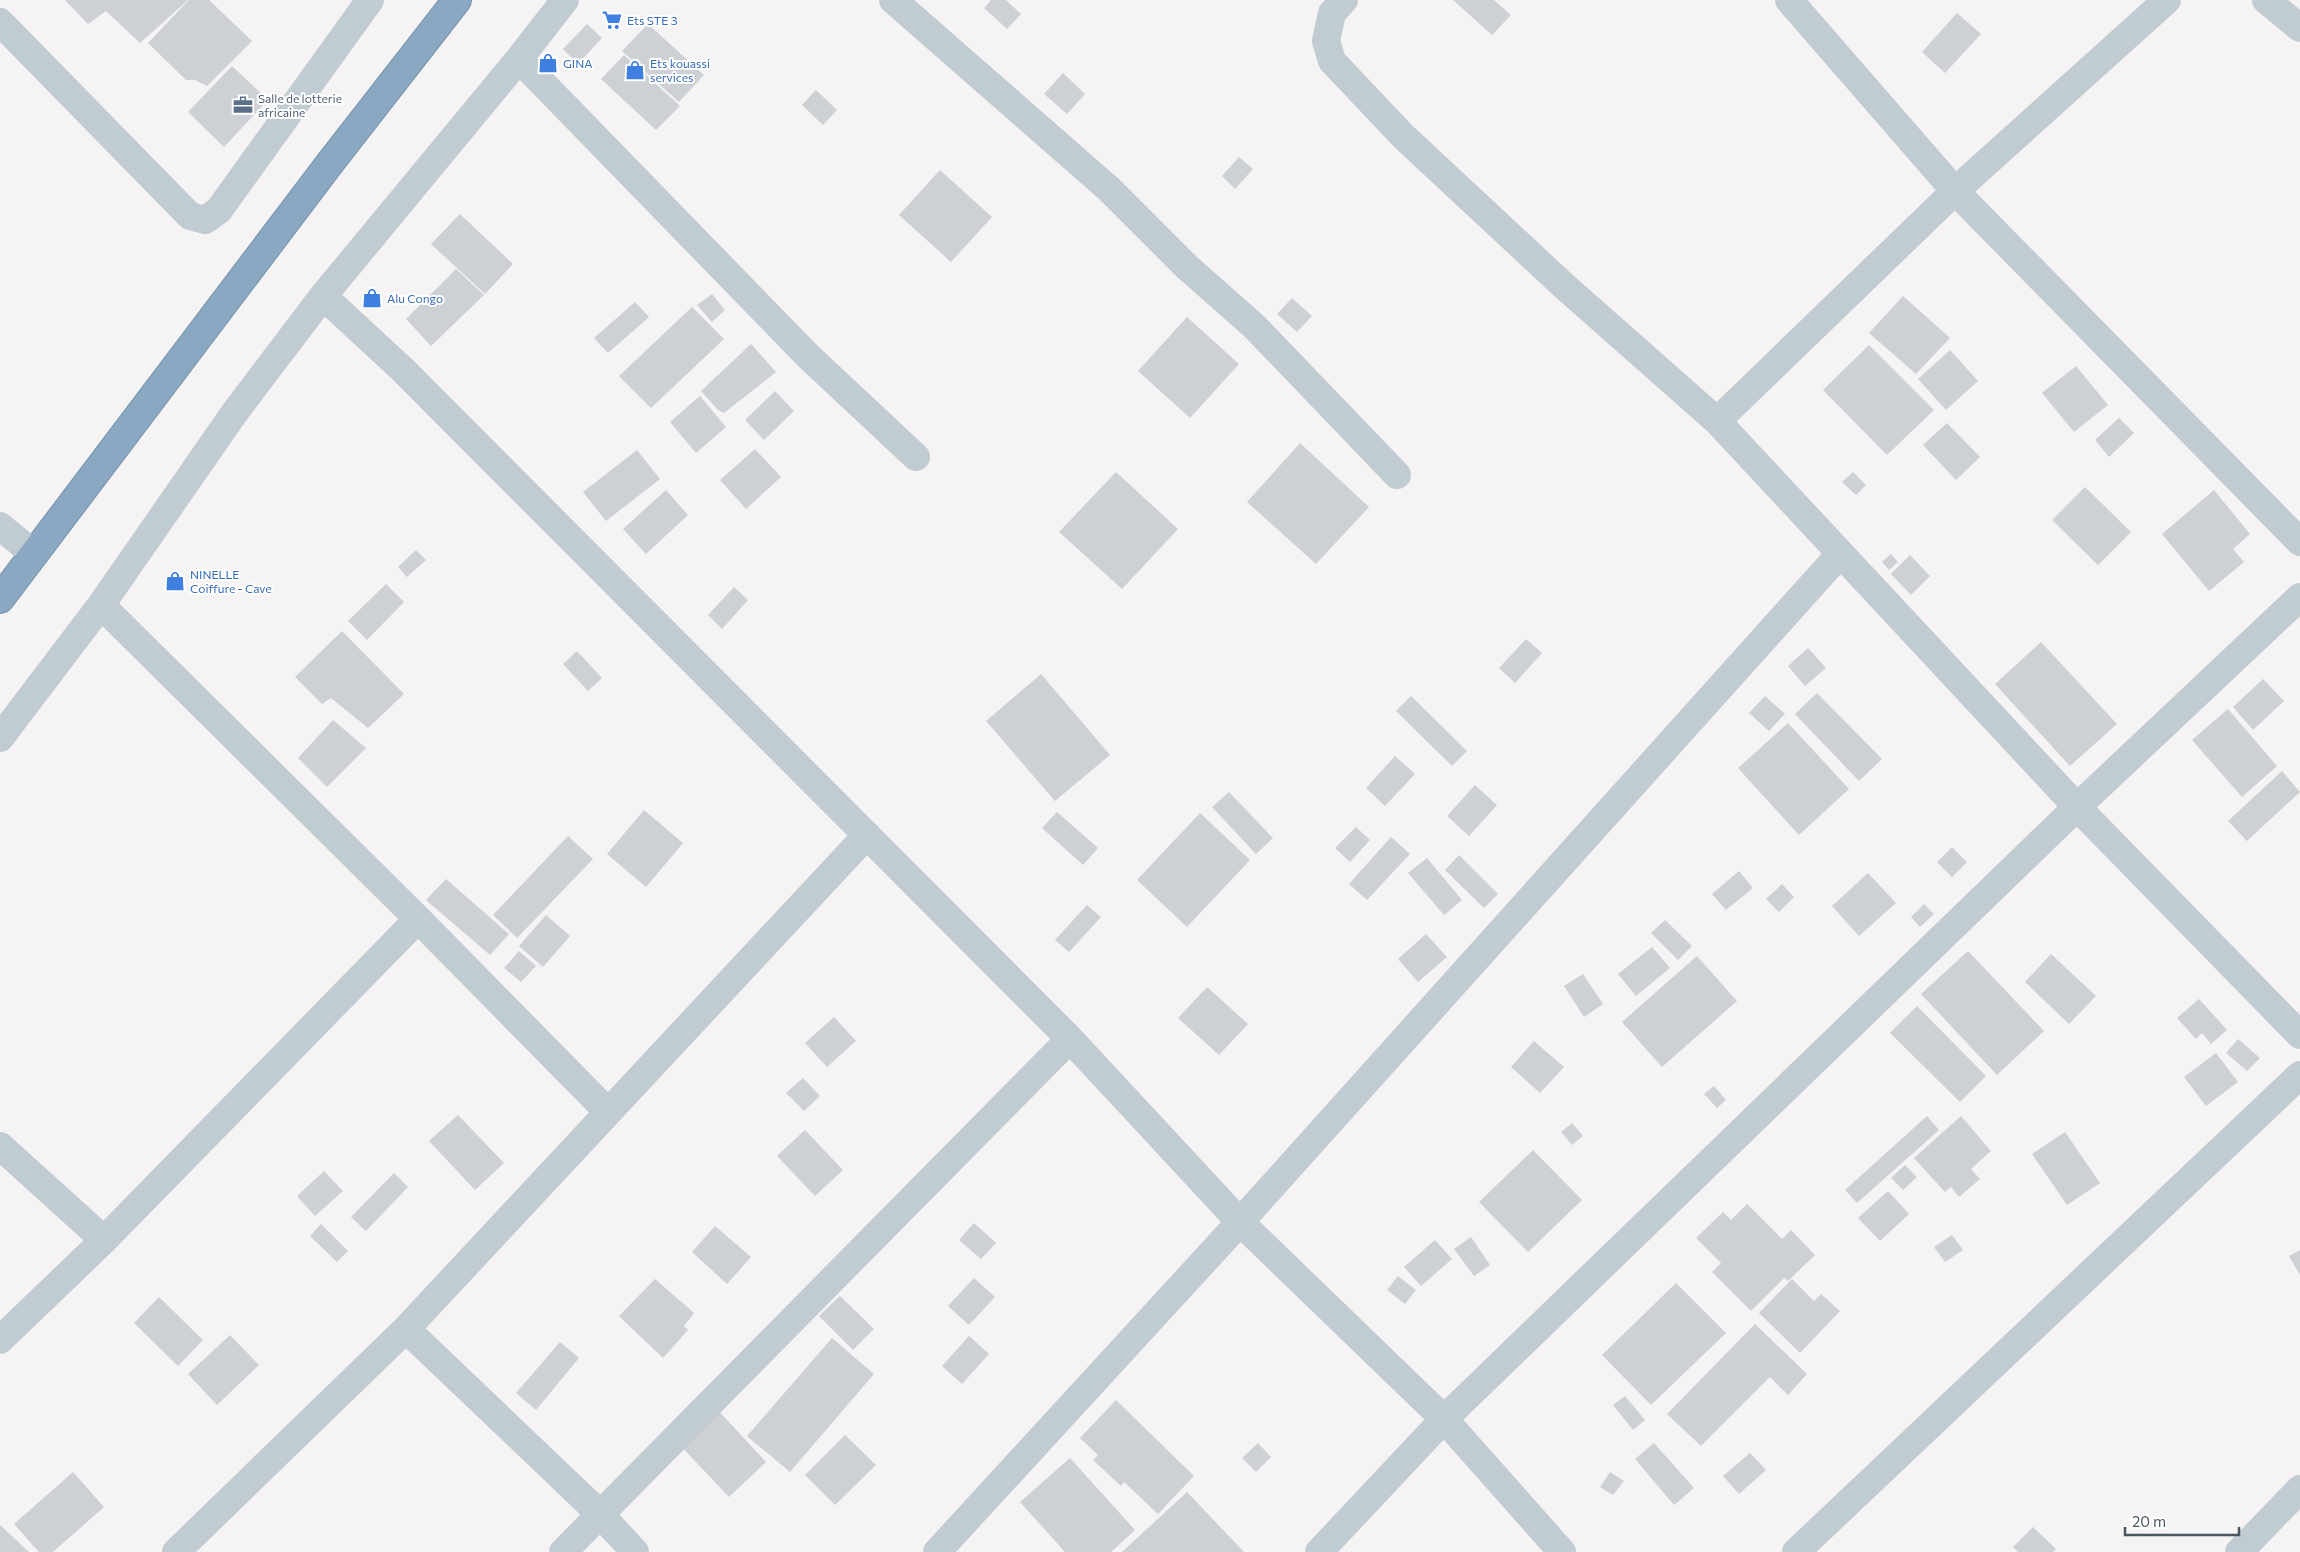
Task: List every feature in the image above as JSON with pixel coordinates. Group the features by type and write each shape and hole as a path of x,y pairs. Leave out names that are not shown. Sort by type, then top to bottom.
{"highway":[{"path":"0,599 330,163 457,0"}],"street":[{"path":"0,22 190,216 205,220 218,210 370,0"},
{"path":"0,738 101,605 235,412 323,296 520,59 565,0"},
{"path":"894,0 1109,188 1187,267 1255,327 1397,475"},
{"path":"1344,0 1332,13 1326,41 1332,61 1417,150 1563,285 1717,421 2077,806 2300,1035"},
{"path":"1789,0 1955,191 2300,542"},
{"path":"1717,421 1955,191 2167,0"},
{"path":"2266,0 2300,28"},
{"path":"520,59 808,356 916,457"},
{"path":"323,296 403,370 1070,1039 1240,1222 1444,1419 1562,1552"},
{"path":"0,526 34,554"},
{"path":"937,1552 1240,1222 1840,554"},
{"path":"1319,1552 1444,1419 2077,806 2300,597"},
{"path":"101,605 418,919 608,1112"},
{"path":"176,1552 406,1329 867,835"},
{"path":"0,1340 104,1240 418,919"},
{"path":"563,1552 1070,1039"},
{"path":"1796,1552 2300,1075"},
{"path":"0,1146 104,1240"},
{"path":"406,1329 599,1514 635,1552"},
{"path":"2239,1552 2300,1489"}],"building":[{"path":"65,0 188,0 140,43 106,11 88,24"},
{"path":"189,0 209,0 252,41 207,86 195,80 186,80 148,43"},
{"path":"991,0 1006,0 1021,14 1007,29 984,8"},
{"path":"1453,0 1494,0 1511,15 1492,35"},
{"path":"1957,13 1981,34 1945,73 1922,52"},
{"path":"587,24 602,38 578,64 563,49"},
{"path":"648,24 704,75 679,102 622,51"},
{"path":"624,55 680,106 656,130 601,79"},
{"path":"232,66 268,100 224,147 188,112"},
{"path":"1063,73 1085,94 1067,114 1044,94"},
{"path":"816,90 837,110 823,125 802,105"},
{"path":"1239,157 1253,169 1235,189 1222,176"},
{"path":"940,170 992,217 951,262 899,215"},
{"path":"460,214 513,264 485,294 431,244"},
{"path":"456,269 484,295 431,346 406,319"},
{"path":"712,294 725,310 712,322 697,305"},
{"path":"1903,296 1950,338 1916,374 1869,333"},
{"path":"1292,298 1312,316 1297,332 1277,314"},
{"path":"635,302 649,317 608,353 594,338"},
{"path":"692,307 724,339 651,408 619,376"},
{"path":"1187,317 1239,364 1190,418 1138,371"},
{"path":"751,344 776,372 724,413 718,410 701,391"},
{"path":"1869,345 1934,410 1887,455 1823,390"},
{"path":"1950,350 1978,381 1946,410 1918,379"},
{"path":"2076,366 2108,405 2074,432 2042,393"},
{"path":"775,391 794,411 764,440 745,420"},
{"path":"700,396 726,427 696,453 670,422"},
{"path":"2119,418 2134,433 2109,457 2095,440"},
{"path":"1947,423 1980,457 1956,480 1923,445"},
{"path":"1300,443 1369,507 1316,564 1247,502"},
{"path":"755,449 781,477 746,509 720,480"},
{"path":"637,450 660,479 606,521 583,492"},
{"path":"1116,472 1178,529 1122,589 1059,532"},
{"path":"1853,472 1866,485 1856,495 1842,482"},
{"path":"2085,487 2131,532 2098,565 2052,520"},
{"path":"666,490 688,515 646,554 623,529"},
{"path":"2214,490 2250,534 2233,549 2244,562 2209,591 2162,534"},
{"path":"416,550 426,560 407,577 398,567"},
{"path":"1891,554 1898,562 1889,570 1882,562"},
{"path":"1910,555 1930,576 1911,595 1891,574"},
{"path":"386,584 404,602 367,640 348,621"},
{"path":"734,587 748,600 722,629 708,615"},
{"path":"342,631 404,694 368,728 331,698 322,704 295,677"},
{"path":"1526,639 1542,653 1515,683 1499,668"},
{"path":"2041,642 2117,724 2070,766 1995,684"},
{"path":"1808,648 1826,668 1805,686 1788,666"},
{"path":"577,651 602,678 588,691 563,664"},
{"path":"1041,674 1110,755 1055,801 986,721"},
{"path":"2263,679 2284,701 2253,730 2233,707"},
{"path":"1817,693 1882,759 1859,781 1795,714"},
{"path":"1411,696 1467,751 1452,766 1396,711"},
{"path":"1765,696 1785,714 1769,731 1749,713"},
{"path":"2228,709 2277,766 2242,797 2192,740"},
{"path":"333,720 366,748 327,787 298,758"},
{"path":"1788,723 1849,789 1799,835 1738,768"},
{"path":"1395,756 1415,774 1385,806 1366,788"},
{"path":"2282,771 2300,792 2247,841 2228,821"},
{"path":"1475,785 1497,805 1469,836 1447,816"},
{"path":"1229,792 1273,838 1256,854 1212,807"},
{"path":"644,810 683,843 646,887 607,854"},
{"path":"1057,812 1098,848 1083,865 1042,828"},
{"path":"1200,813 1250,860 1187,927 1137,880"},
{"path":"1356,827 1370,840 1350,862 1335,848"},
{"path":"568,836 593,859 517,938 493,915"},
{"path":"1391,837 1410,854 1367,900 1349,884"},
{"path":"1952,847 1967,862 1952,877 1937,862"},
{"path":"1459,855 1498,894 1484,908 1445,870"},
{"path":"1427,858 1462,900 1444,915 1408,873"},
{"path":"1739,871 1753,888 1726,910 1712,894"},
{"path":"1868,873 1896,903 1859,936 1832,906"},
{"path":"446,879 509,934 490,955 426,900"},
{"path":"1782,884 1794,897 1779,912 1766,899"},
{"path":"1924,904 1934,914 1920,927 1911,917"},
{"path":"1087,905 1101,917 1069,952 1055,940"},
{"path":"546,915 570,936 543,967 519,946"},
{"path":"1665,920 1692,946 1678,960 1651,933"},
{"path":"1426,934 1447,957 1418,982 1398,959"},
{"path":"1652,947 1670,968 1636,996 1618,974"},
{"path":"519,951 536,966 521,982 504,968"},
{"path":"1968,951 2044,1031 1997,1075 1921,994"},
{"path":"2051,954 2096,996 2069,1024 2025,982"},
{"path":"1697,956 1737,1001 1662,1067 1622,1022"},
{"path":"1583,974 1603,1004 1584,1017 1564,986"},
{"path":"1207,987 1248,1024 1219,1055 1178,1018"},
{"path":"2199,999 2227,1030 2211,1044 2202,1033 2196,1039 2177,1018"},
{"path":"1917,1006 1986,1076 1960,1102 1890,1033"},
{"path":"834,1017 856,1041 827,1067 805,1043"},
{"path":"2238,1039 2260,1058 2247,1071 2226,1053"},
{"path":"1534,1041 1564,1067 1540,1093 1511,1067"},
{"path":"2216,1053 2238,1082 2206,1106 2184,1077"},
{"path":"803,1078 820,1096 804,1111 786,1093"},
{"path":"1714,1086 1726,1100 1717,1108 1704,1094"},
{"path":"458,1115 504,1163 475,1190 429,1141"},
{"path":"1927,1116 1939,1130 1857,1203 1845,1190"},
{"path":"1961,1116 1991,1151 1971,1169 1980,1179 1959,1197 1951,1187 1945,1192 1914,1158"},
{"path":"1572,1123 1583,1136 1572,1145 1561,1132"},
{"path":"805,1130 843,1170 815,1196 777,1156"},
{"path":"2065,1132 2100,1183 2067,1205 2032,1154"},
{"path":"1533,1150 1582,1200 1528,1252 1479,1202"},
{"path":"1905,1165 1917,1177 1903,1190 1891,1178"},
{"path":"324,1171 343,1191 315,1216 297,1196"},
{"path":"394,1173 408,1187 366,1231 351,1217"},
{"path":"1888,1191 1909,1214 1880,1241 1858,1218"},
{"path":"1747,1204 1782,1239 1791,1230 1815,1255 1788,1281 1784,1278 1751,1311 1712,1272 1721,1263 1696,1238 1723,1212 1731,1220"},
{"path":"974,1223 996,1243 981,1259 959,1240"},
{"path":"321,1224 348,1251 337,1262 310,1236"},
{"path":"715,1226 751,1257 727,1284 692,1252"},
{"path":"1952,1235 1963,1250 1945,1262 1934,1247"},
{"path":"1471,1237 1490,1265 1474,1276 1454,1249"},
{"path":"1435,1240 1452,1259 1421,1286 1404,1267"},
{"path":"2300,1250 2300,1275 2289,1256"},
{"path":"1398,1276 1416,1290 1405,1304 1387,1290"},
{"path":"974,1278 995,1297 969,1325 948,1306"},
{"path":"655,1279 694,1313 684,1326 688,1330 663,1358 619,1316"},
{"path":"1792,1279 1814,1301 1821,1294 1840,1311 1800,1353 1759,1313"},
{"path":"1676,1283 1726,1333 1651,1405 1602,1355"},
{"path":"840,1296 874,1329 853,1350 819,1316"},
{"path":"159,1297 203,1340 178,1366 134,1323"},
{"path":"1755,1324 1807,1374 1788,1395 1770,1377 1701,1446 1667,1414"},
{"path":"230,1335 259,1365 217,1405 188,1374"},
{"path":"969,1336 989,1354 962,1384 942,1366"},
{"path":"832,1338 874,1374 790,1472 747,1436"},
{"path":"560,1342 579,1358 536,1410 516,1393"},
{"path":"1625,1396 1645,1420 1633,1430 1613,1405"},
{"path":"1116,1400 1194,1476 1158,1514 1124,1482 1121,1486 1093,1460 1098,1455 1080,1438"},
{"path":"714,1406 766,1462 729,1497 676,1441"},
{"path":"845,1435 876,1465 835,1505 805,1475"},
{"path":"1258,1443 1271,1457 1256,1472 1242,1458"},
{"path":"1654,1443 1694,1488 1674,1505 1635,1459"},
{"path":"1750,1453 1766,1470 1739,1494 1723,1476"},
{"path":"1070,1458 1135,1530 1111,1552 1065,1552 1020,1502"},
{"path":"73,1472 104,1507 53,1552 39,1552 14,1524"},
{"path":"1610,1472 1624,1481 1613,1495 1600,1487"},
{"path":"1187,1492 1244,1552 1122,1552"},
{"path":"0,1525 29,1552 0,1552"},
{"path":"2033,1527 2056,1549 2053,1552 2018,1552 2013,1547"}],"place":[{"name":"Ets STE 3","path":"612,20"},
{"name":"GINA","path":"548,63"},
{"name":"Ets kouassi services","path":"635,70"},
{"name":"Salle de lotterie africaine","path":"243,105"},
{"name":"Alu Congo","path":"372,298"},
{"name":"NINELLE Coiffure - Cave","path":"175,581"}]}
